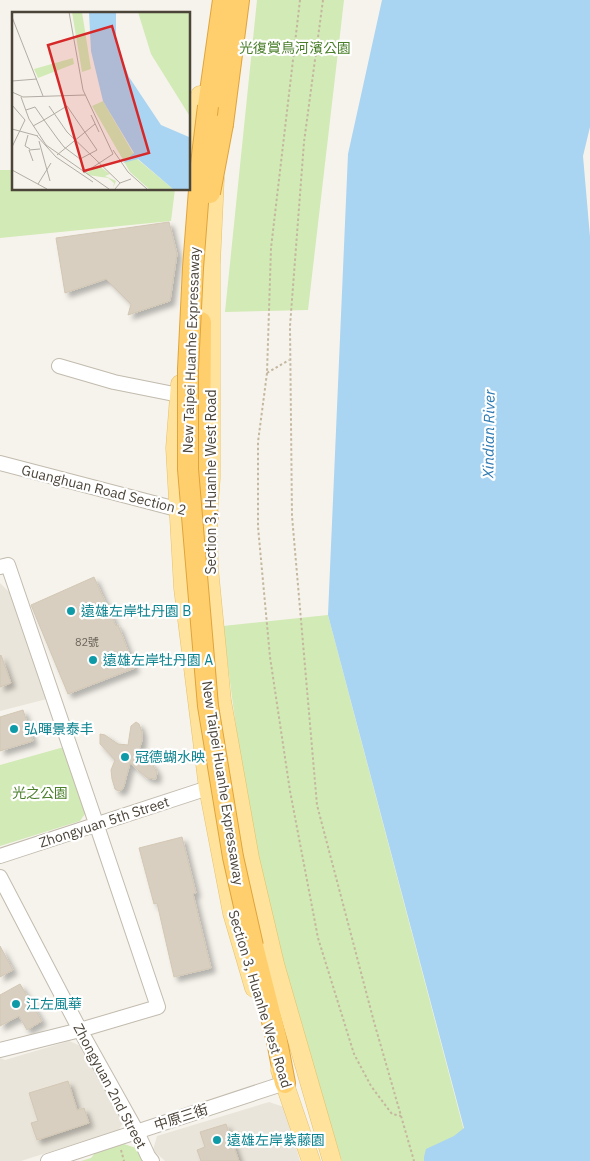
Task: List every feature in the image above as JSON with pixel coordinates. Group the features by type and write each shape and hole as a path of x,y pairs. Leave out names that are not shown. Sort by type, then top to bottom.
{"highway":[{"name":"New Taipei Huanhe Expressaway","path":"223,0 201,164 193,268 188,369 188,468 208,706 234,857 285,1083"},
{"name":"New Taipei Huanhe Expressaway","path":"208,516 200,460 201,322 209,200 223,124 239,0"}],"main road":[{"name":"Section 3, Huanhe West Road","path":"213,0 196,123 176,448 183,588 208,788 232,912 263,1019 311,1161"},
{"name":"Section 3, Huanhe West Road","path":"230,0 215,121 215,194 211,264 209,568 222,701 250,858 275,964 332,1161"}],"street":[{"path":"59,366 114,382 179,395"},
{"name":"Guanghuan Road Section 2","path":"0,464 208,516"},
{"path":"0,1050 80,1030 158,1007 98,825 4,566"},
{"name":"Zhongyuan 5th Street","path":"0,856 208,788"},
{"name":"Zhongyuan 2nd Street","path":"0,877 80,1030 138,1132 152,1161"},
{"name":"中原三街","path":"48,1161 285,1083"}],"path":[{"path":"300,0 271,248 268,373 258,442 258,527 270,657 290,791 318,938 354,1054 371,1086 392,1114 402,1116"},
{"path":"323,0 304,142 290,326 292,516 317,805 372,1012 414,1160"},
{"path":"268,373 290,360"}],"shaded area":[{"path":"0,583 12,595 47,699 0,711"},
{"path":"69,1041 81,1046 124,1120 119,1130 21,1161 0,1161 0,1058 5,1060"},
{"name":"遠雄左岸紫藤園","path":"269,1102 284,1107 300,1161 165,1161 153,1150 157,1136"}],"green space":[{"name":"光復賞鳥河濱公園","path":"257,0 344,0 308,310 225,312"},
{"path":"0,170 12,170 12,190 175,190 171,221 0,238"},
{"path":"328,615 472,1161 342,1161 283,959 266,891 246,792 223,626"},
{"name":"光之公園","path":"64,747 87,811 80,821 0,846 0,765"},
{"path":"124,1144 136,1148 145,1161 81,1161 91,1158 95,1153"}],"water":[{"name":"Xindian River","path":"382,0 590,0 590,127 583,156 590,237 590,1161 424,1161 426,1149 454,1136 464,1128 328,615 348,154"}],"building":[{"path":"169,222 177,254 170,301 128,315 131,304 106,279 65,293 56,238"},
{"path":"94,577 116,626 118,625 135,668 68,694 31,605"},
{"path":"0,656 11,683 0,687"},
{"name":"弘暉景泰丰","path":"23,710 33,741 0,751 0,717"},
{"name":"冠德蝴水映","path":"136,722 139,724 142,732 142,741 137,756 148,760 152,764 157,772 156,779 147,778 130,763 124,786 122,790 118,791 115,789 111,770 115,760 100,744 100,734 105,735 118,744 128,745 131,726"},
{"path":"182,837 196,893 193,894 211,968 174,977 157,903 154,904 139,848"},
{"path":"0,946 13,970 0,977"},
{"name":"江左風華","path":"20,984 42,1021 27,1030 19,1016 0,1026 0,995"},
{"path":"68,1081 77,1110 84,1108 89,1123 37,1140 31,1123 38,1121 29,1093"},
{"name":"遠雄左岸紫藤園","path":"226,1124 239,1161 201,1161 197,1150 205,1147 200,1132"}],"place":[{"name":"遠雄左岸牡丹園 B","path":"71,611"},
{"name":"遠雄左岸牡丹園 A","path":"93,660"},
{"name":"弘暉景泰丰","path":"14,729"},
{"name":"冠德蝴水映","path":"125,757"},
{"name":"江左風華","path":"16,1004"},
{"name":"遠雄左岸紫藤園","path":"217,1140"}]}
